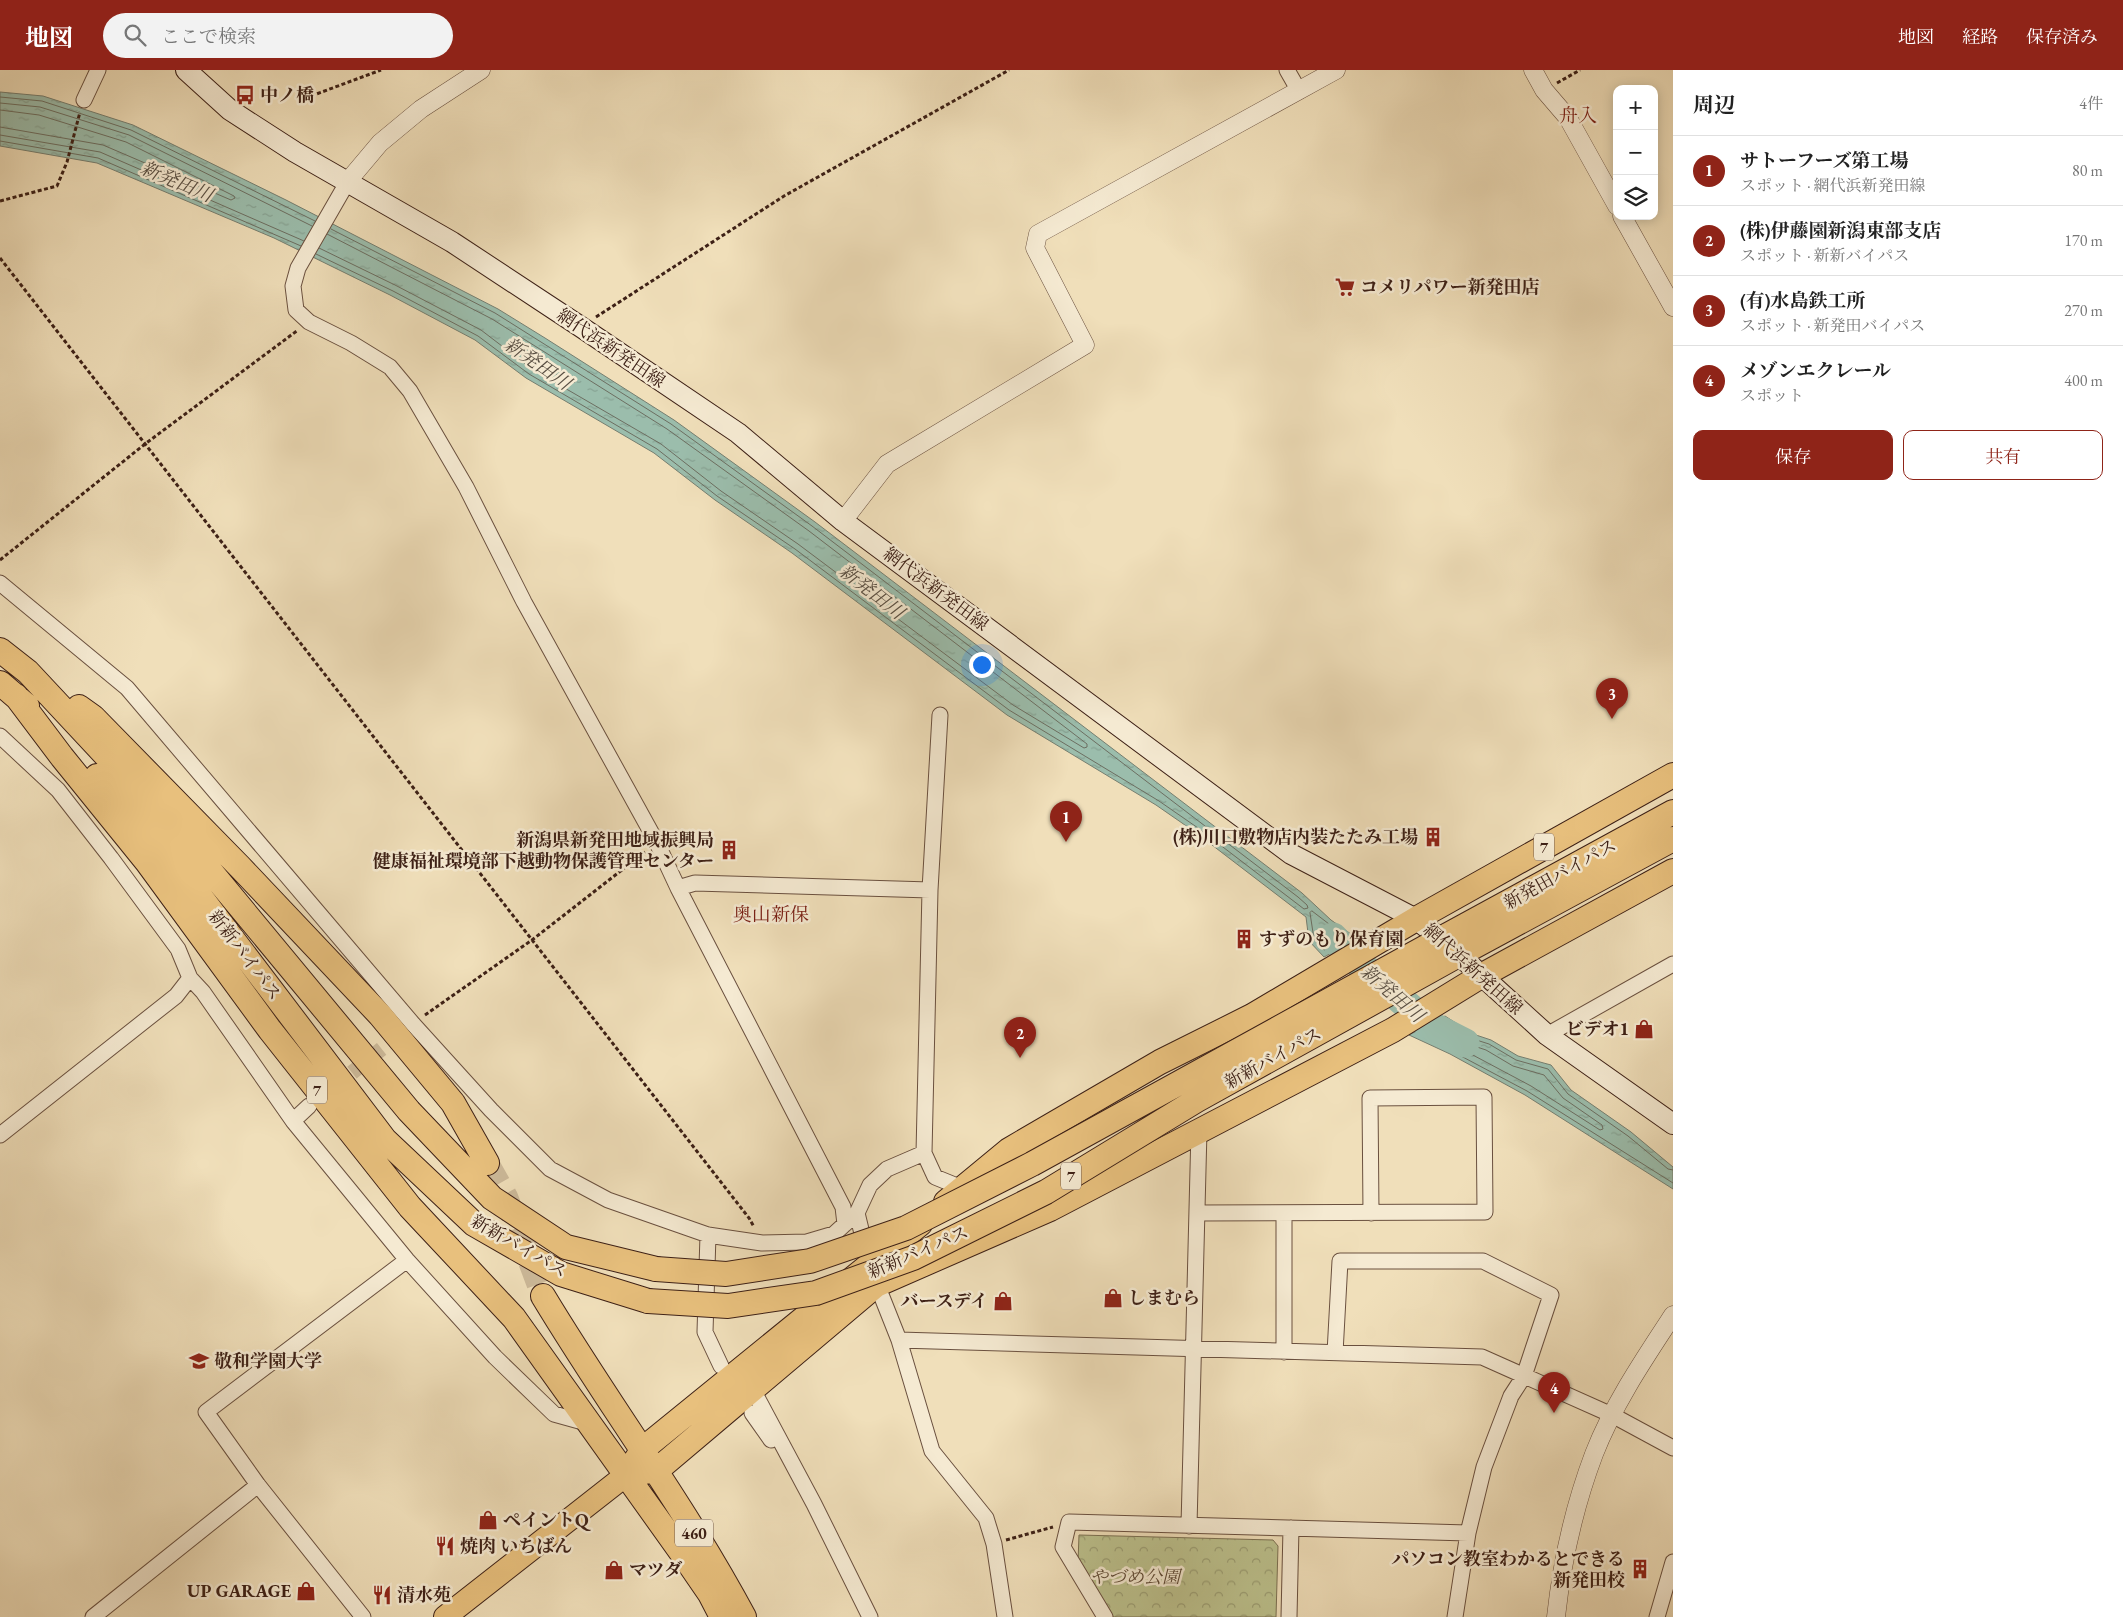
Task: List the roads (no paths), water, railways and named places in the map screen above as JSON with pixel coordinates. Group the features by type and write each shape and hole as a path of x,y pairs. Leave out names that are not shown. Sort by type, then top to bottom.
{"highway":[{"name":"新新バイパス","path":"0,650 28,672 183,838 409,1111 492,1198 566,1247 656,1269 726,1274 810,1261 906,1228 1032,1164 1446,936"},
{"name":"7","path":"28,672 92,717 240,867 373,1008 453,1103 487,1163"},
{"name":"7","path":"8,689 147,862 270,1030 410,1208 514,1318 626,1476"},
{"name":"新新バイパス","path":"8,689 70,745 182,872 385,1140 474,1224 561,1274 648,1301 728,1306 816,1293 913,1258 1046,1192 1197,1100 1462,953"},
{"name":"7","path":"626,1476 657,1470 752,1388 873,1275 962,1188 1009,1150 1160,1062 1252,1016 1372,944 1673,775"},
{"name":"新発田バイパス","path":"1446,936 1673,812"},
{"name":"新発田バイパス","path":"1462,953 1673,839"},
{"name":"7","path":"626,1476 643,1449 873,1275 1050,1209 1198,1130 1393,1030 1481,976 1673,871"},
{"path":"543,1296 583,1362 643,1449"},
{"name":"460","path":"643,1449 744,1617"},
{"name":"460","path":"626,1476 710,1594 722,1617"}],"main road":[{"name":"網代浜新発田線","path":"186,70 230,110 295,152 452,242 738,433 843,521 1291,854 1416,919 1547,1035 1673,1124"},
{"path":"445,1617 626,1476"}],"street":[{"path":"84,100 98,70"},
{"path":"481,70 421,109 380,143 348,181 298,268 293,286 296,310 309,322 351,343 390,367 410,391 466,487 524,602 657,843 678,888 843,1208 845,1224"},
{"path":"1287,70 1299,91"},
{"path":"843,521 887,464 1085,345 1035,248 1038,234 1336,70"},
{"path":"1533,70 1544,90 1568,118 1613,199"},
{"path":"1624,220 1673,307"},
{"path":"0,583 127,688 411,1026 550,1169 608,1200 708,1235 762,1243 807,1242 834,1234 857,1213 870,1185 887,1169 924,1153"},
{"path":"940,715 930,890 924,1153 935,1177 962,1188"},
{"path":"0,736 58,790 111,858 178,950 190,978 203,992 293,1121 406,1260 495,1357 554,1414 590,1424"},
{"path":"678,888 695,882 930,890"},
{"path":"1547,1035 1673,964"},
{"path":"0,1135 176,996 190,978"},
{"path":"1197,1214 1284,1213 1371,1213 1485,1212 1484,1097 1370,1098 1371,1213"},
{"path":"293,1121 309,1106"},
{"path":"1189,1526 1198,1130"},
{"path":"857,1213 873,1275 899,1340 932,1451 986,1518 994,1544 1005,1617"},
{"path":"1284,1213 1284,1352"},
{"path":"708,1235 704,1332 720,1366"},
{"path":"363,1617 258,1485 206,1412 406,1260"},
{"path":"1335,1353 1340,1261 1483,1261 1551,1295 1524,1376 1511,1396 1484,1466 1468,1533 1455,1617"},
{"path":"1556,1617 1560,1578 1573,1518 1595,1453 1612,1415 1646,1355 1673,1315"},
{"path":"899,1340 1482,1357 1612,1415 1673,1448"},
{"path":"752,1388 814,1504 870,1617"},
{"path":"752,1413 814,1504"},
{"path":"93,1617 258,1485"},
{"path":"1105,1617 1063,1547 1069,1522 1468,1533"},
{"path":"1289,1617 1291,1528"},
{"path":"1657,1617 1673,1562"}],"water":[{"path":"0,92 43,96 133,125 286,200 498,309 545,338 674,420 815,522 1302,893 1331,920 1358,939 1324,957 1309,941 1306,917 1195,832 1156,805 1007,715 792,553 715,500 654,453 526,378 475,340 390,295 274,238 97,163 0,146"},
{"path":"1445,1016 1473,1034 1491,1040 1518,1056 1551,1065 1571,1090 1631,1132 1673,1167 1673,1189 1525,1095 1450,1054 1409,1035"}],"waterway":[{"name":"新発田川","path":"1333,937 1354,959 1430,1025 1465,1043"}],"tunnel":[{"path":"334,1087 404,1031"},
{"path":"487,1163 506,1197 543,1296"}],"place":[{"name":"中ノ橋","path":"245,95"},
{"name":"コメリパワー新発田店","path":"1345,287"},
{"name":"(有)水島鉄工所","path":"1612,719"},
{"name":"(株)川口敷物店内装たたみ工場","path":"1433,837"},
{"name":"サトーフーズ第工場","path":"1066,842"},
{"name":"新潟県新発田地域振興局 健康福祉環境部下越動物保護管理センター","path":"729,850"},
{"name":"すずのもり保育園","path":"1244,939"},
{"name":"ビデオ1","path":"1644,1029"},
{"name":"(株)伊藤園新潟東部支店","path":"1020,1058"},
{"name":"しまむら","path":"1113,1298"},
{"name":"バースデイ","path":"1003,1301"},
{"name":"敬和学園大学","path":"199,1361"},
{"name":"メゾンエクレール","path":"1554,1413"},
{"name":"ペイントQ","path":"488,1520"},
{"name":"焼肉 いちばん","path":"445,1546"},
{"name":"パソコン教室わかるとできる 新発田校","path":"1640,1569"},
{"name":"マツダ","path":"614,1570"},
{"name":"UP GARAGE","path":"306,1591"},
{"name":"清水苑","path":"382,1595"}],"district":[{"name":"舟入","path":"1578,115"},
{"name":"奥山新保","path":"771,914"}],"park label":[{"name":"やづめ公園","path":"1135,1577"}]}
